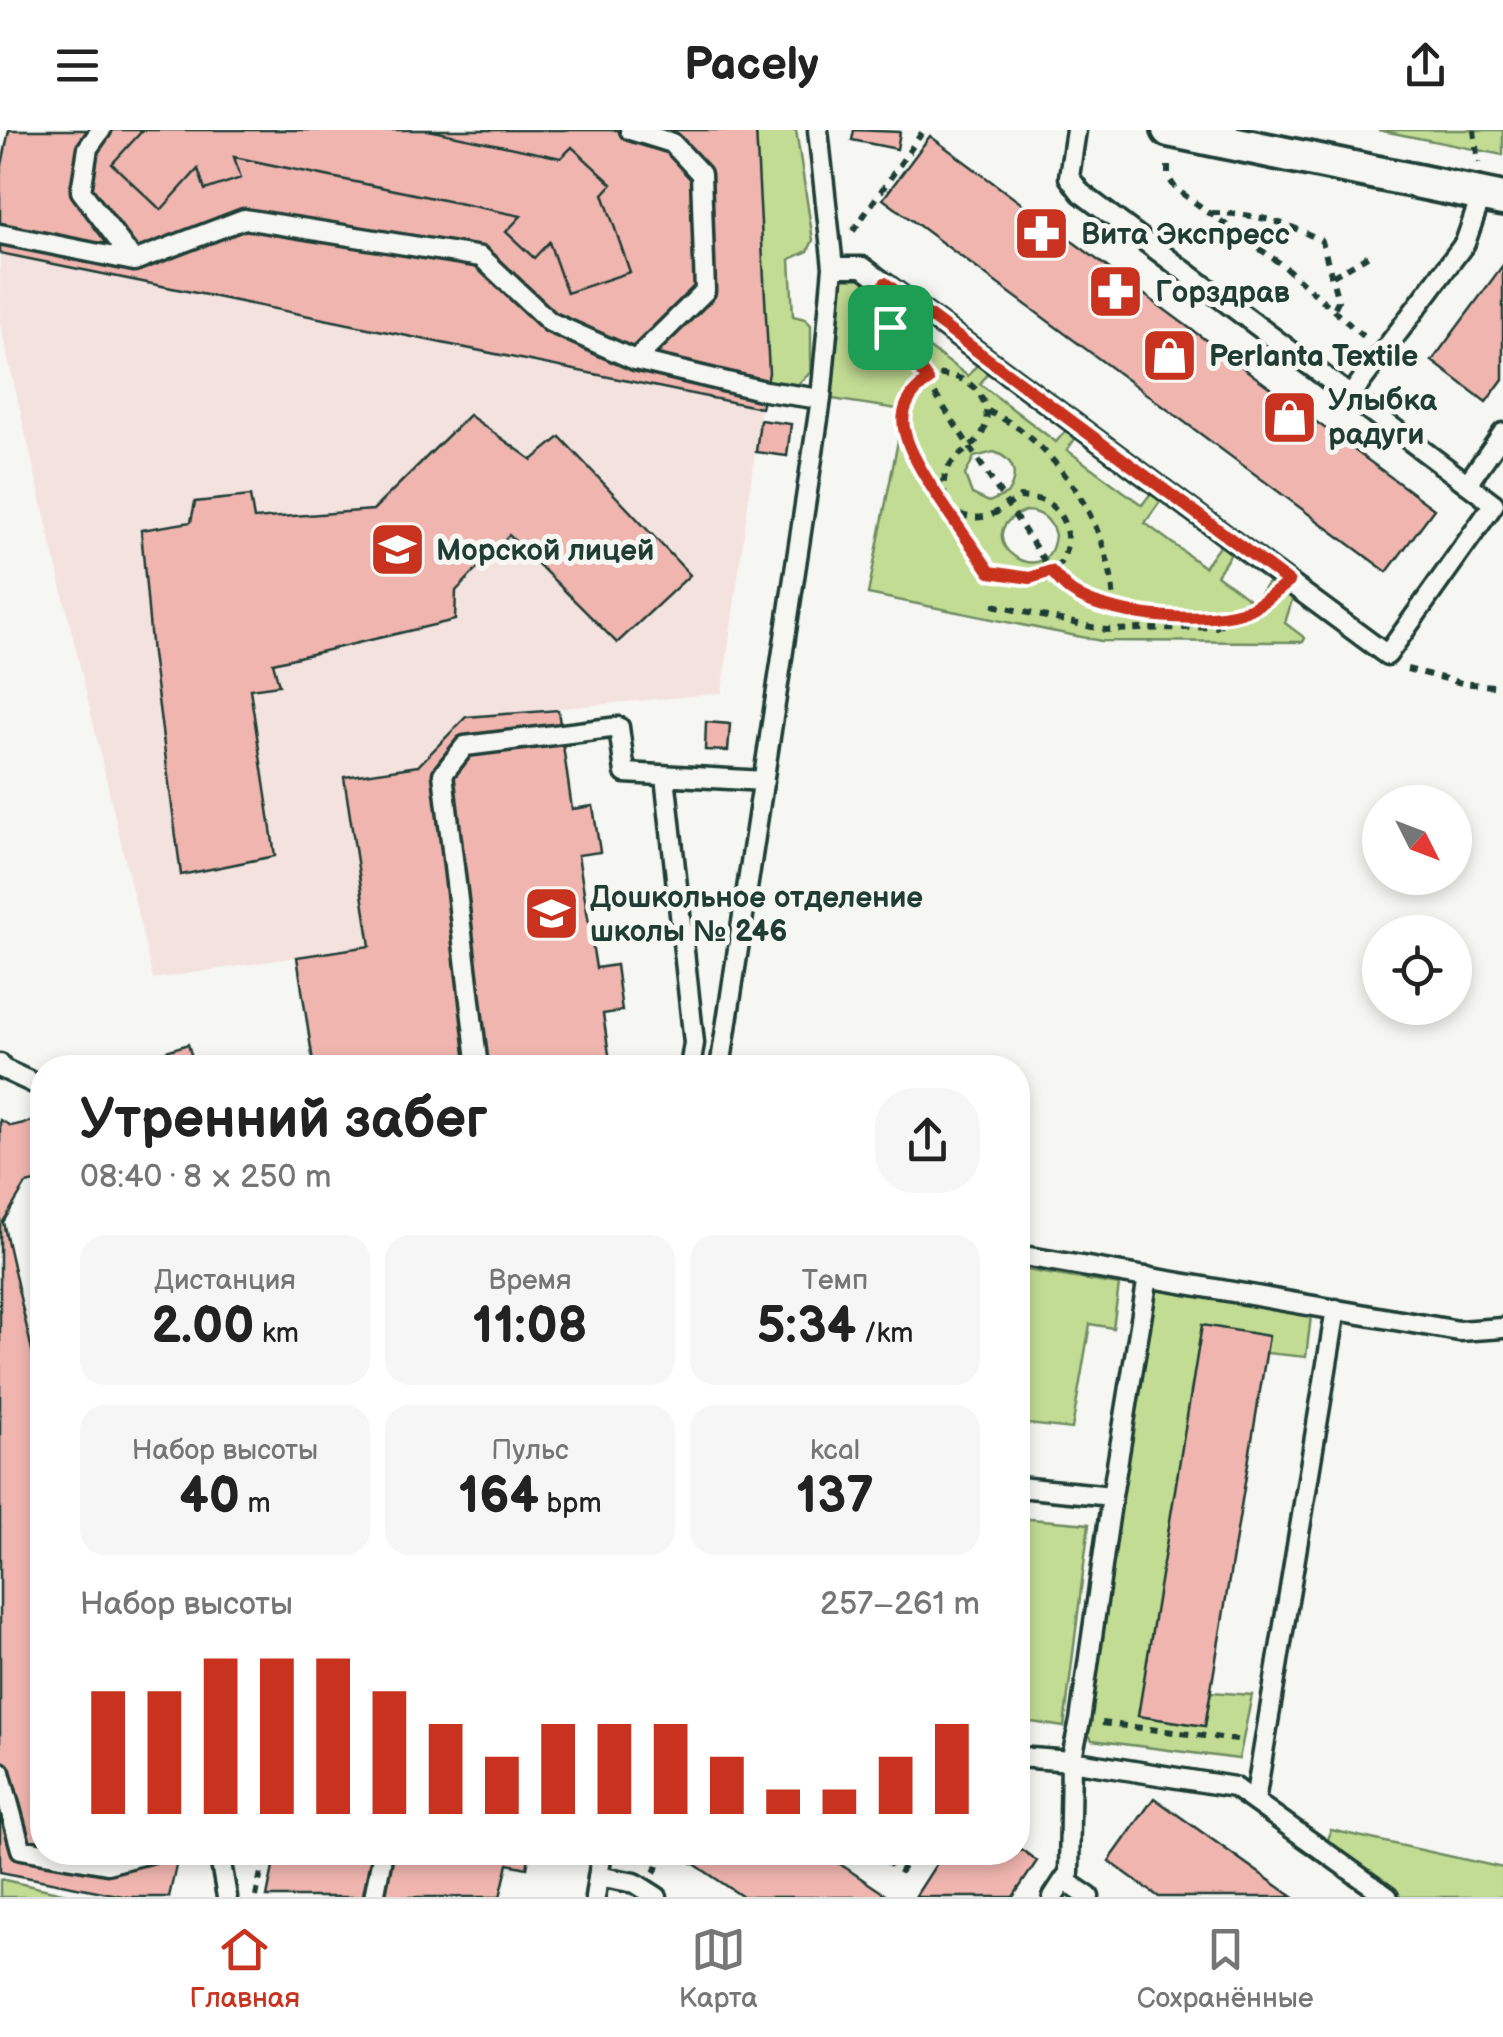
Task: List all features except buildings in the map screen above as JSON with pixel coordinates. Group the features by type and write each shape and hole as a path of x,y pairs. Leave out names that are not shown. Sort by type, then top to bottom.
{"street":[{"path":"1169,130 1492,197"}],"lane":[{"path":"101,130 88,148 82,191 134,260"},
{"path":"630,130 672,143 702,174 705,291 635,360"},
{"path":"722,1055 821,400 833,267 818,130"},
{"path":"833,267 863,267 1387,655 1494,504 1081,192 1069,177 1076,130"},
{"path":"1351,394 1465,243 1492,197"},
{"path":"0,234 134,260 244,219 481,257 550,322 635,360 821,400"},
{"path":"1467,484 1503,433"},
{"path":"476,1055 443,774 465,746 618,727 625,773 764,781"},
{"path":"665,776 694,1043 692,1055"},
{"path":"0,1064 30,1081"},
{"path":"1030,1257 1459,1332 1503,1328"},
{"path":"1053,1897 1069,1873 1071,1761 1148,1277"},
{"path":"1255,1802 1336,1309"},
{"path":"1030,1488 1112,1496"},
{"path":"1030,1758 1234,1786 1388,1897"},
{"path":"0,1772 21,1849 30,1851"},
{"path":"221,1865 227,1897"},
{"path":"374,1897 380,1865"},
{"path":"595,1897 600,1865"},
{"path":"598,1876 635,1883 657,1897"},
{"path":"1064,1880 1089,1897"}],"path":[{"path":"850,234 924,130"},
{"path":"1168,166 1168,177 1176,189 1285,267 1383,352"},
{"path":"1210,213 1241,213 1302,230 1322,241 1338,301 1333,311"},
{"path":"1333,276 1371,254"},
{"path":"885,283 883,300 890,327 1051,571 1074,593 1126,614 1206,617 1248,610"},
{"path":"988,411 984,430 970,446 956,454 947,471 942,486 949,510 967,519 984,518 1020,497 1044,501 1058,512 1068,533 1067,551 1051,571 1030,578 990,572 949,510 913,454 904,431 904,409 914,390 938,374 962,379 978,392 988,411 1021,430 1066,478 1097,527 1114,582 1114,610"},
{"path":"992,606 1105,630 1216,626 1289,582"},
{"path":"1387,655 1410,671 1503,688"},
{"path":"1080,1720 1244,1742"},
{"path":"256,1897 262,1865"}],"shaded area":[{"name":"Морской лицей","path":"0,253 761,408 722,693 466,717 418,766 370,946 153,979 0,324"}],"green space":[{"path":"756,130 796,130 813,240 808,251 790,259 793,316 811,325 811,372 795,387 766,382"},
{"path":"1378,130 1503,130 1503,155"},
{"path":"838,267 863,267 927,314 910,334 968,376 984,356 994,364 980,384 1056,442 1073,422 1082,429 1067,450 1142,505 1157,485 1167,492 1145,523 1204,567 1227,536 1237,544 1217,575 1253,602 1276,573 1296,587 1285,623 1305,638 1303,642 1101,641 868,594 904,410 832,399","holes":["994,452 1007,459 1014,475 1007,494 989,502 972,494 965,475 974,457","1025,511 1044,517 1055,535 1049,553 1039,561 1026,562 1005,546 1002,534 1008,522"]},
{"path":"1030,1271 1119,1285 1113,1328 1090,1324 1072,1429 1030,1424"},
{"path":"1145,1288 1311,1316 1306,1357 1266,1353 1269,1336 1139,1716 1205,1726 1211,1692 1252,1695 1239,1759 1092,1740 1080,1721"},
{"path":"1030,1519 1089,1524 1064,1727 1030,1722"},
{"path":"1331,1830 1503,1868 1503,1897 1402,1897 1327,1843"},
{"path":"0,1879 80,1897 0,1897"}],"place":[{"name":"Вита Экспресс","path":"1042,234"},
{"name":"Горздрав","path":"1116,292"},
{"name":"Perlanta Textile","path":"1170,356"},
{"name":"Улыбка радуги","path":"1289,417"},
{"name":"Морской лицей","path":"397,550"},
{"name":"Дошкольное отделение школы № 246","path":"551,914"}],"route":[{"path":"885,283 1289,582 1248,610 1206,617 1162,616 1126,614 1098,604 1074,593 1051,571 1030,578 990,572 913,454 904,431 904,409 914,390 928,381 890,327 883,300 885,283"}]}
